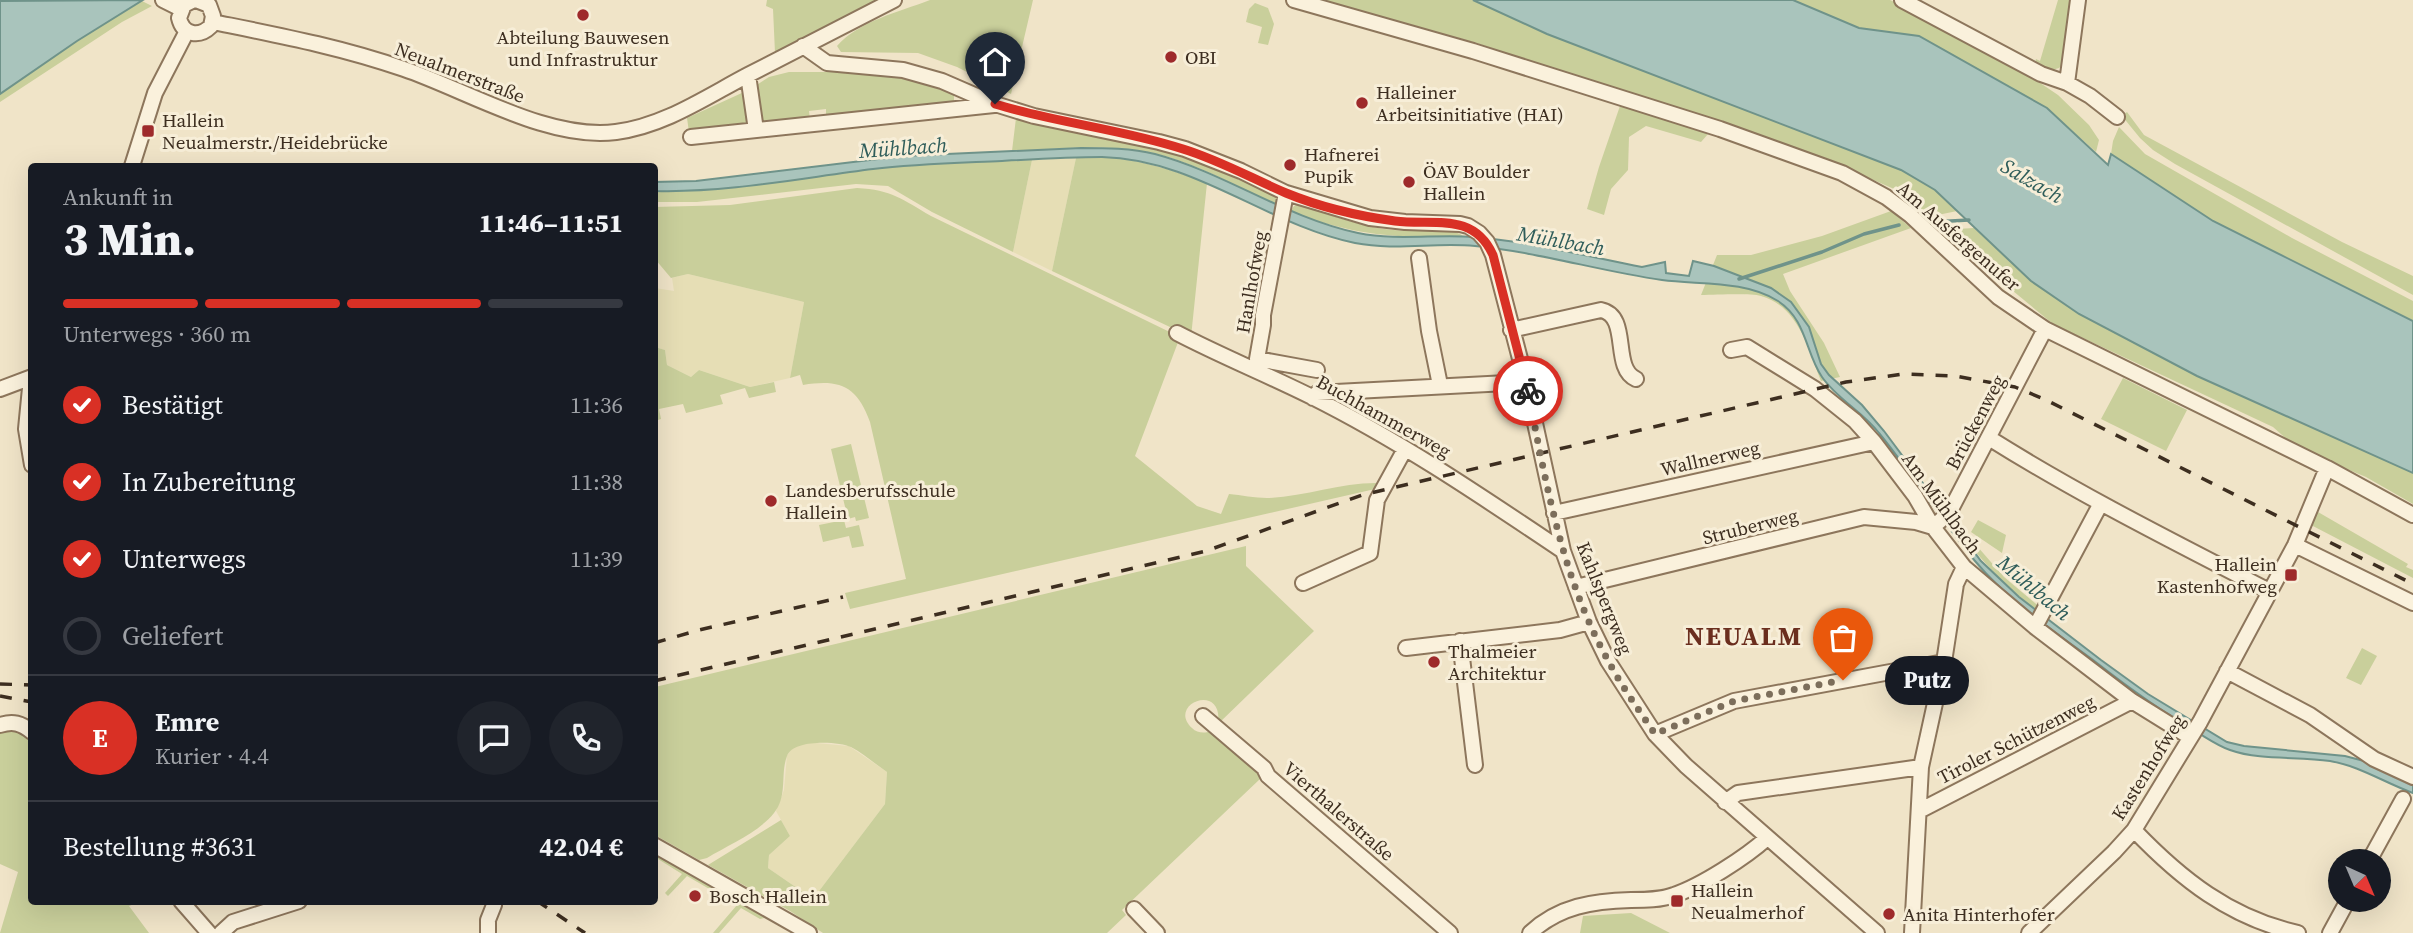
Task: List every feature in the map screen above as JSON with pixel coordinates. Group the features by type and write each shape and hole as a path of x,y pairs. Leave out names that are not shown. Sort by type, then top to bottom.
{"street":[{"path":"163,0 181,9 200,1 212,10 213,22 202,33 187,31 181,23 181,9"},
{"path":"894,0 803,46 827,63 903,70 942,81 995,104 1034,116 1185,149 1241,171 1285,199"},
{"name":"Am Ausfergenufer","path":"1294,0 1473,51 1720,129 1842,173 1886,197 1910,215 1998,297 2045,329 2327,468 2413,515"},
{"path":"1902,0 2041,74 2067,83 2090,96 2117,117"},
{"path":"2067,83 2078,0"},
{"name":"Neualmerstraße","path":"213,22 360,54 406,69 517,116 581,131 615,132 672,115 803,46"},
{"path":"133,163 155,93 187,31"},
{"path":"748,75 756,130"},
{"path":"691,137 995,104"},
{"name":"Hanlhofweg","path":"1285,199 1257,359 1317,370"},
{"name":"Kahlspergweg","path":"1285,199 1370,218 1468,226 1487,242 1496,265 1526,382 1563,551 1589,622 1608,661 1655,734 1686,766 1877,933"},
{"path":"1419,258 1440,385"},
{"path":"1511,330 1601,310 1608,312 1614,319 1625,368 1629,376 1636,379"},
{"name":"Brückenweg","path":"1940,521 1989,439 2045,329"},
{"name":"Buchhammerweg","path":"1177,333 1313,398 1405,449 1449,474 1563,551"},
{"name":"Am Mühlbach","path":"1731,350 1747,347 1815,389 1855,421 1915,496 1940,521 1964,568 2039,620 2132,701 2195,730"},
{"path":"1289,387 1293,366"},
{"path":"0,389 28,378"},
{"path":"1313,398 1317,393 1526,382"},
{"path":"28,408 28,441"},
{"path":"1989,439 2100,505 2269,591"},
{"name":"Wallnerweg","path":"1554,513 1874,442"},
{"path":"1303,583 1370,553 1377,500 1405,449"},
{"name":"Kastenhofweg","path":"2029,933 2134,830 2195,730 2295,545 2327,468"},
{"path":"2039,620 2100,505"},
{"name":"Struberweg","path":"1576,587 1864,517 1916,522 1940,521"},
{"path":"2295,545 2413,603"},
{"path":"1912,933 1921,767 1944,662 1956,583 1964,568"},
{"path":"1406,648 1560,630 1589,622"},
{"path":"1460,642 1475,765"},
{"path":"1655,734 1734,701 1944,662"},
{"path":"2227,671 2311,715 2374,759 2413,777"},
{"name":"Tiroler Schützenweg","path":"1919,811 2132,701"},
{"name":"Vierthalerstraße","path":"1203,716 1264,768 1268,776 1450,933"},
{"path":"0,725 10,722 28,728"},
{"path":"1725,802 1738,793 1921,767"},
{"path":"2376,849 2403,799"},
{"path":"2134,830 2170,868 2209,895 2246,917 2298,933"},
{"path":"1530,933 1543,921 1577,905 1652,900 1674,895 1743,856 1767,838"},
{"path":"658,847 809,933"},
{"path":"184,905 209,933"},
{"path":"221,933 233,922 286,905"},
{"path":"488,933 488,920 494,905"},
{"path":"1134,909 1157,933"},
{"path":"2330,933 2341,912"}],"shaded area":[{"path":"1076,158 1052,271 1013,252 1032,160"},
{"path":"688,274 804,302 790,378 750,387 699,370 691,377 667,365 665,350 658,348 658,288 674,291 672,278"},
{"path":"805,742 849,746 887,772 885,804 813,899 768,868 769,855 790,836 776,811 784,790 787,755 794,747"}],"green space":[{"path":"767,0 877,0 775,53 773,9 766,6"},
{"path":"930,0 1033,0 1011,94 957,67 918,53 841,52 837,46 846,37 868,24"},
{"path":"1322,0 1480,2 1547,34 1901,170 1935,190 1957,211 1933,216 1922,211 1894,189 1819,156 1476,43"},
{"path":"1793,0 1890,0 1915,11 2009,62 2058,95 2089,125 2099,140 2096,152 2047,108 1919,37 1859,28"},
{"path":"2058,0 2072,0 2064,63 2059,68 2045,72 2035,63 2036,59 2040,61"},
{"path":"142,1 152,6 122,22 0,102 0,94 77,41"},
{"path":"1255,3 1268,8 1274,24 1268,45 1258,43 1262,27 1246,22 1249,9"},
{"path":"789,72 885,72 920,79 954,92 954,103 826,118 826,109 809,111 810,120 762,125 755,86 769,77"},
{"path":"744,92 751,121 748,126 689,132 687,118"},
{"path":"1621,103 1708,134 1701,142 1646,126 1629,137 1628,170 1611,189 1604,215 1587,209"},
{"path":"2127,112 2144,135 2342,242 2413,276 2413,295 2153,150 2122,116"},
{"path":"1016,118 1175,154 1273,193 1278,197 1278,205 1201,169 1153,153 1100,147 1012,151"},
{"path":"2119,127 2145,154 2292,238 2413,301 2413,321 2213,221 2111,154"},
{"path":"1102,157 1156,166 1207,183 1191,337 1052,271 1076,158"},
{"path":"1032,160 1013,252 932,212 888,186 856,184 697,202 658,202 658,191 711,190 936,163"},
{"path":"857,188 879,191 896,196 931,216 1180,337 1135,456 1197,506 1221,514 1229,494 1281,497 1376,483 1375,489 850,609 845,593 906,579 865,410 846,388 827,383 803,385 800,375 790,378 804,302 688,274 671,278 658,263 658,207 730,205"},
{"path":"1299,204 1369,226 1393,230 1448,231 1463,236 1375,234 1335,226 1290,212"},
{"path":"1891,211 1911,228 1783,274 1790,291 1824,343 1840,377 1821,381 1793,319 1774,301 1756,295 1701,295 1717,255 1751,255 1822,236"},
{"path":"1974,228 2031,281 2079,314 2413,473 2413,504 2366,477 2298,449 2273,427 2053,324 1939,230"},
{"path":"658,348 665,350 667,365 691,377 699,370 750,387 774,382 776,392 749,398 745,388 720,395 723,404 686,413 683,404 659,409 661,419 658,420"},
{"path":"2123,378 2187,410 2166,451 2101,419"},
{"path":"851,444 869,518 856,521 855,517 848,519 831,449"},
{"path":"2318,512 2408,564 2406,567 2413,570 2413,578 2311,525"},
{"path":"844,520 846,528 859,525 864,546 852,548 849,536 823,542 819,525"},
{"path":"1978,520 2006,535 2002,553 1971,532"},
{"path":"1952,522 2004,577 2042,609 2039,612 2003,581"},
{"path":"1246,546 1246,566 1314,631 1218,724 1218,711 1213,703 1206,700 1190,705 1186,711 1186,719 1192,728 1202,732 1213,731 1260,771 1260,779 1122,910 1126,915 1107,933 823,933 790,911 708,865 781,820 790,836 769,855 768,868 813,899 885,804 887,772 845,745 816,743 791,750 785,763 781,799 774,813 751,833 699,860 658,837 658,686"},
{"path":"2362,648 2377,656 2361,685 2346,678"},
{"path":"0,728 16,728 28,737 28,905 132,905 129,906 149,933 0,933 18,872 0,864"},
{"path":"658,855 762,914 764,918 760,919 741,908 719,933 713,933 737,905 687,876 668,896 665,893 682,874 658,859"},
{"path":"1631,913 1670,933 1580,933 1583,916"}],"water":[{"path":"143,0 77,41 0,94 0,1"},
{"name":"Salzach","path":"1473,0 1793,0 1859,28 1919,36 2047,108 2108,165 2111,154 2213,221 2413,321 2413,473 2197,376 2079,314 2031,281 1935,190 1901,170 1547,34"},
{"path":"1081,148 1128,149 1181,162 1306,217 1358,233 1387,237 1459,236 1495,239 1642,267 1665,262 1666,273 1689,276 1693,261 1714,266 1771,288 1791,302 1809,327 1821,364 1829,375 1862,405 1981,561 2019,597 2148,694 2227,742 2345,756 2364,761 2413,783 2413,793 2341,763 2254,756 2221,746 2145,699 2033,616 1988,576 1950,530 1879,433 1828,385 1816,367 1795,317 1778,301 1765,294 1737,286 1638,276 1499,249 1460,245 1385,246 1355,243 1291,222 1200,180 1168,169 1136,161 1102,157 905,166 709,190 658,191 658,182 696,181 903,156"}],"waterway":[{"path":"1932,222 1969,220"},
{"path":"1739,279 1822,252 1864,234 1899,225"}],"railway":[{"path":"658,680 1206,551 1362,495 1846,382 1903,374 1955,376 2015,387 2044,399 2413,584"},
{"path":"658,642 843,597"},
{"path":"0,684 28,685"},
{"path":"0,696 28,701"},
{"path":"543,905 585,933"}],"way so far":[{"path":"1528,391 1563,551 1576,587 1608,661 1655,734 1734,701 1843,680"}],"place":[{"name":"Abteilung Bauwesen und Infrastruktur","path":"583,15"},
{"name":"OBI","path":"1171,57"},
{"name":"Halleiner Arbeitsinitiative (HAI)","path":"1362,103"},
{"name":"Hallein Neualmerstr./Heidebrücke","path":"148,131"},
{"name":"Hafnerei Pupik","path":"1290,165"},
{"name":"ÖAV Boulder Hallein","path":"1409,182"},
{"name":"Landesberufsschule Hallein","path":"771,501"},
{"name":"Hallein Kastenhofweg","path":"2291,575"},
{"name":"Thalmeier Architektur","path":"1434,662"},
{"name":"Putz","path":"1843,680"},
{"name":"Bosch Hallein","path":"695,896"},
{"name":"Hallein Neualmerhof","path":"1677,901"},
{"name":"Anita Hinterhofer","path":"1889,914"}],"district":[{"name":"NEUALM","path":"1744,636"}],"route":[{"path":"995,104 1034,116 1185,149 1241,171 1286,193 1370,218 1468,226 1487,242 1493,255 1528,391"}],"water label":[{"name":"Mühlbach","path":"903,148"},
{"name":"Mühlbach","path":"1561,241"},
{"name":"Mühlbach","path":"2034,588"}]}
